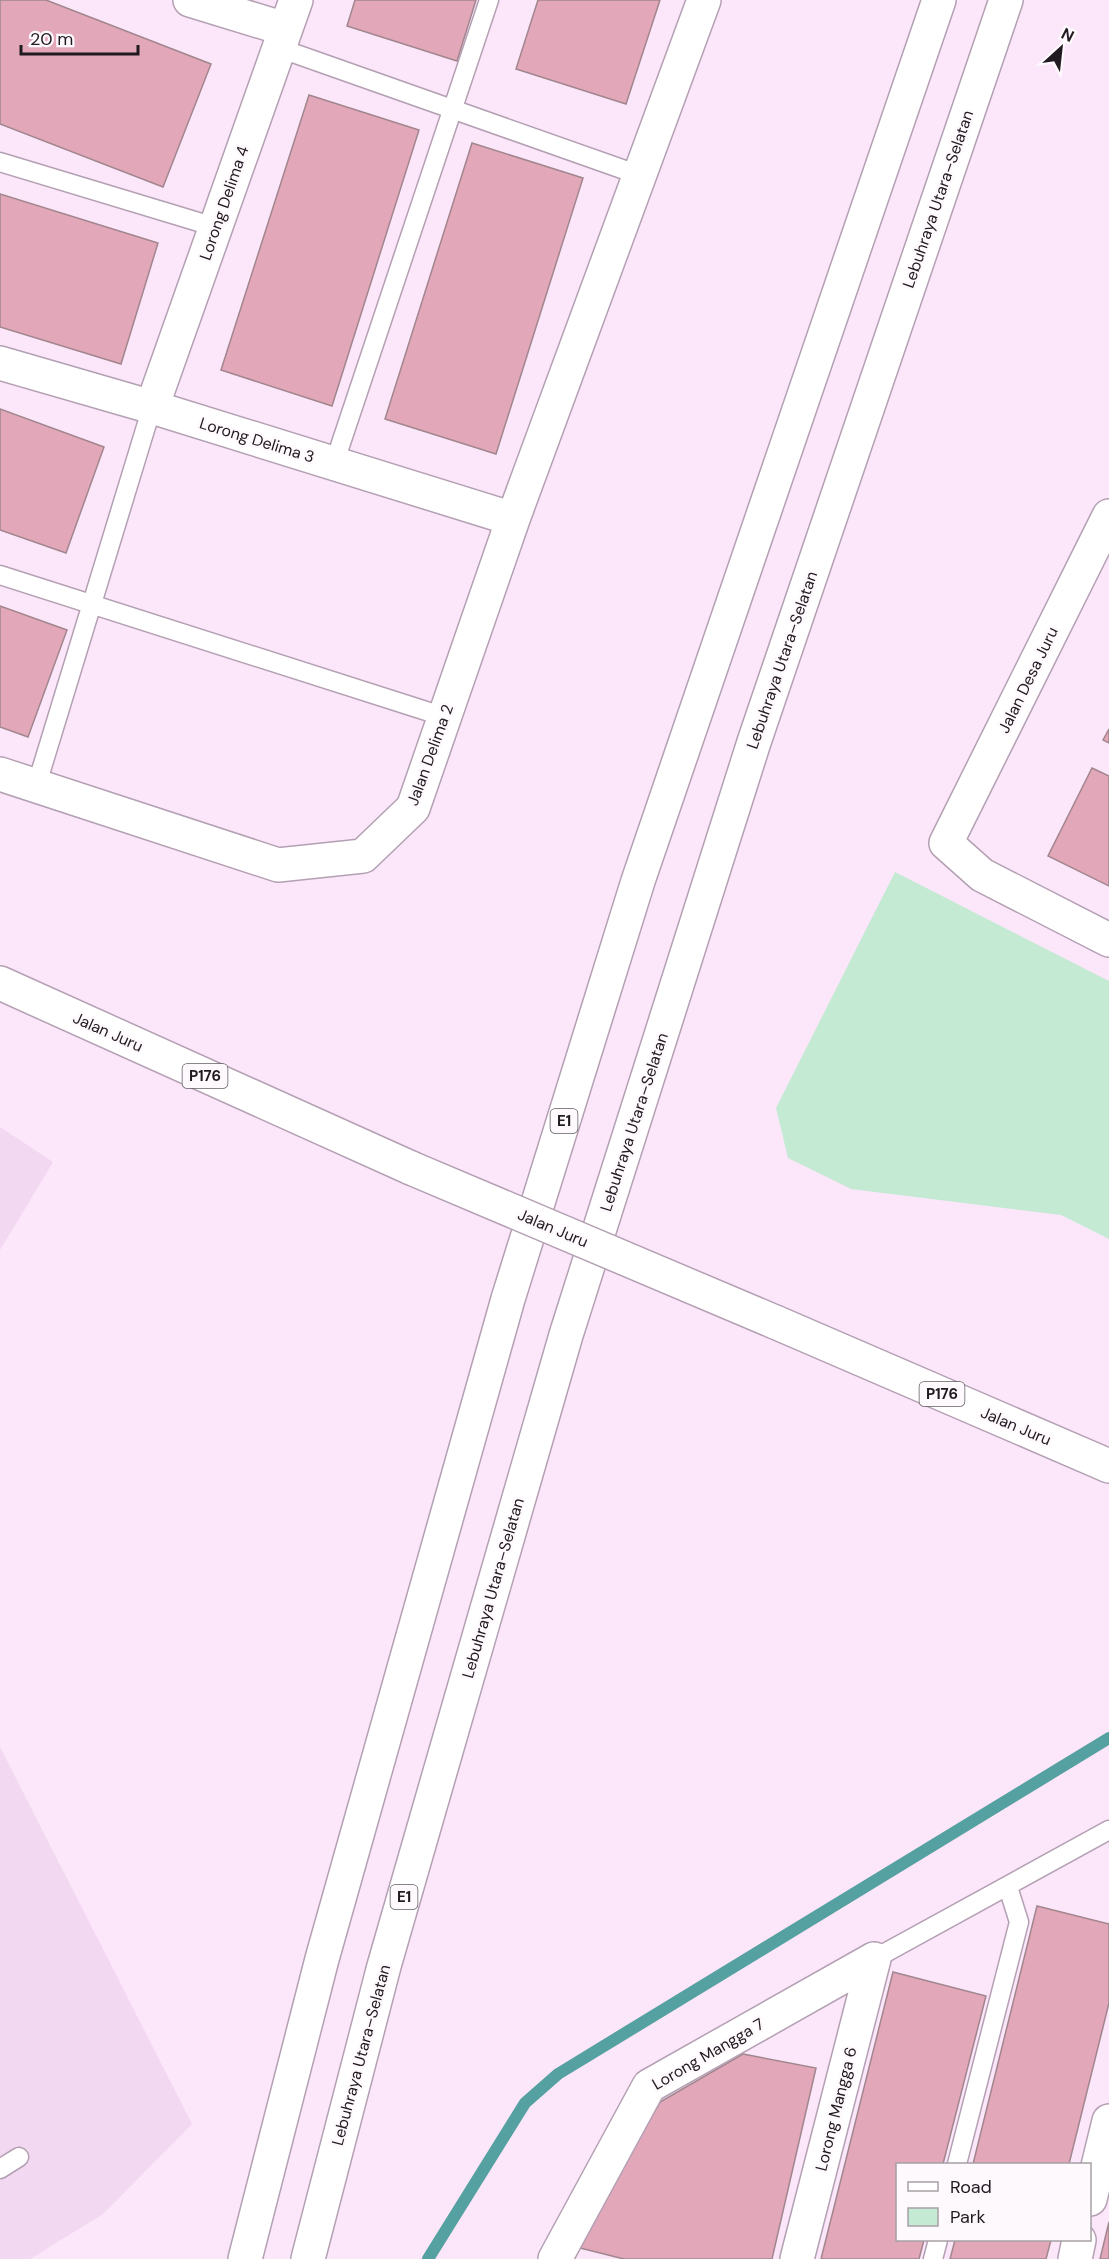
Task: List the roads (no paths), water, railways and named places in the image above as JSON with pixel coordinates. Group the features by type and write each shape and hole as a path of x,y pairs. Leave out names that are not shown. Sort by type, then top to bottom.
{"main road":[{"path":"190,0 287,26"},
{"name":"Jalan Delima 2","path":"0,774 278,865 363,856 413,808 513,519 704,0"},
{"name":"E1","path":"245,2259 322,1959 508,1299 638,881 939,0"},
{"name":"Lebuhraya Utara–Selatan","path":"308,2259 384,1965 566,1335 754,742 1006,0"},
{"name":"Lorong Delima 4","path":"152,407 287,26"},
{"name":"Lorong Delima 3","path":"0,363 152,407 513,519"},
{"name":"Jalan Desa Juru","path":"1109,516 1101,554 946,843 982,875 1109,940"},
{"name":"Jalan Juru","path":"0,983 411,1168 1109,1466"},
{"name":"Lorong Mangga 7","path":"555,2259 649,2086 874,1959"},
{"name":"Lorong Mangga 6","path":"797,2259 874,1959"},
{"path":"1091,2191 1109,2121"},
{"path":"1075,2259 1079,2241"}],"lane":[{"path":"333,464 489,0"},
{"path":"287,26 452,109 639,176"},
{"path":"0,162 215,226"},
{"path":"36,787 152,407"},
{"path":"0,575 445,717"},
{"path":"874,1959 1109,1830"},
{"path":"957,2163 1019,1922 1008,1887"},
{"path":"0,2169 20,2157"},
{"path":"933,2259 938,2241"}],"waterway":[{"path":"428,2259 525,2103 558,2074 1109,1738"}]}
